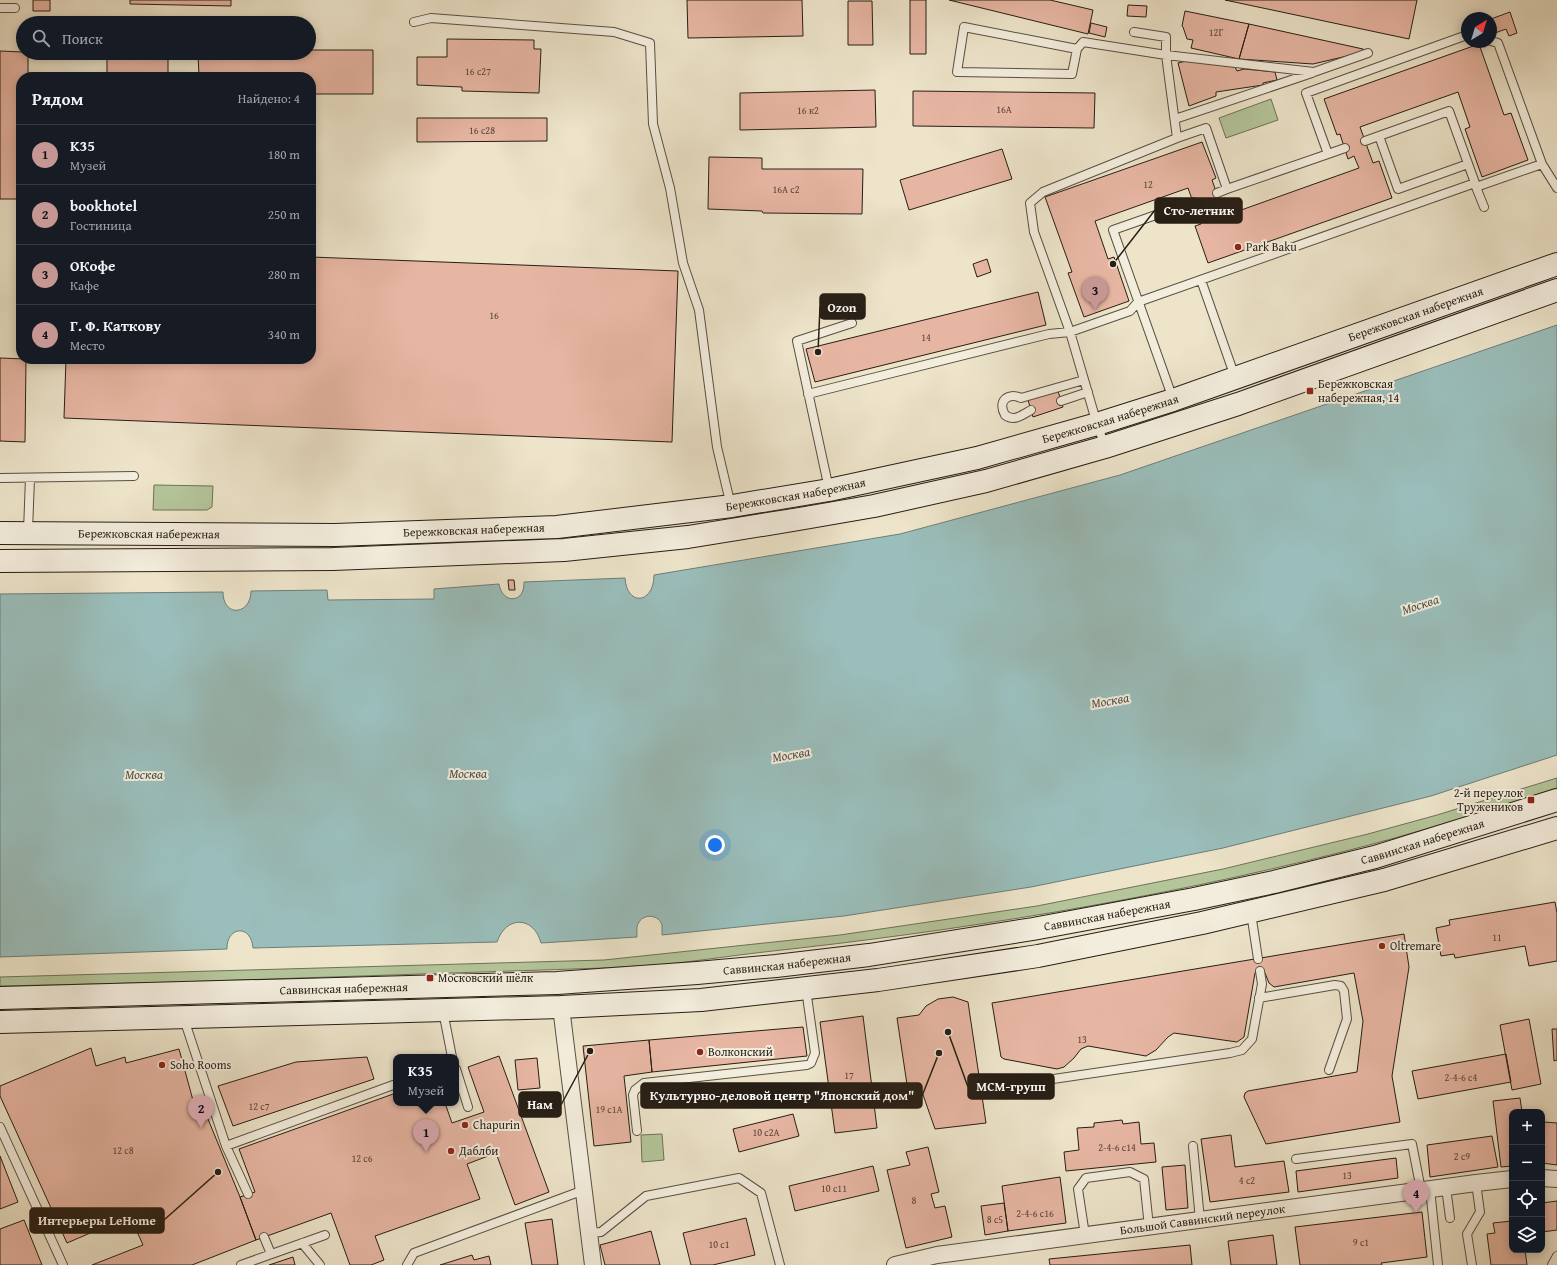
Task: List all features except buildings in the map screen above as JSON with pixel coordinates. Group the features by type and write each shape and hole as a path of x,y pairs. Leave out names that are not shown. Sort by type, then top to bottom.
{"main road":[{"name":"Бережковская набережная","path":"0,533 335,535 557,527 732,506 829,490 977,458 1097,424 1173,400 1557,264"},
{"name":"Бережковская набережная","path":"0,561 333,559 564,550 688,537 874,506 986,481 1105,447 1238,404 1557,290"},
{"name":"Саввинская набережная","path":"0,998 557,983 776,966 869,955 1033,929 1194,899 1274,882 1375,857 1557,800"},
{"name":"Саввинская набережная","path":"0,1022 443,1010 700,1000 878,980 1038,956 1202,923 1384,880 1557,828"}],"street":[{"path":"561,1006 592,1265"},
{"path":"1545,1178 1557,1179"},
{"name":"Большой Саввинский переулок","path":"895,1265 937,1255 1426,1189 1509,1179"}],"lane":[{"path":"0,8 16,8"},
{"path":"414,22 431,18 614,32 650,43 653,124 670,188 683,263 699,310 717,448 726,490 732,506"},
{"path":"1077,49 964,27 957,72 1072,74 1077,49 1083,42 1166,55 1314,72"},
{"path":"1134,32 1166,37 1166,55 1177,138"},
{"path":"1328,154 1306,93 1461,37"},
{"path":"1497,43 1542,164 1557,188"},
{"path":"1175,119 1368,53"},
{"path":"1365,141 1449,111 1484,208"},
{"path":"1105,447 1070,332 1034,232 1030,203 1043,192 1177,138 1206,128 1228,189"},
{"path":"1380,136 1398,189 1468,164"},
{"path":"1217,193 1344,148"},
{"path":"808,394 1049,334 1070,332 1130,311 1138,302 1476,185 1542,164"},
{"path":"1173,400 1113,230 1193,202"},
{"path":"1201,280 1235,377"},
{"path":"829,490 797,341 852,323"},
{"path":"1031,410 1012,419 1004,415 1002,403 1011,395 1021,398 1084,380"},
{"path":"1061,401 1088,392"},
{"path":"0,478 134,476"},
{"path":"28,533 30,478"},
{"path":"1250,912 1258,959"},
{"path":"1013,1085 1242,1050 1252,1040 1262,984 1260,971"},
{"path":"1259,998 1336,985 1341,986 1344,991 1347,1019 1329,1070"},
{"path":"637,1131 633,1095 635,1090 644,1083 807,1066 811,1063 815,1053 806,988"},
{"path":"443,1010 451,1054"},
{"path":"183,1017 226,1146 248,1194"},
{"path":"459,1078 468,1107"},
{"path":"226,1146 393,1085"},
{"path":"0,1127 63,1265"},
{"path":"1296,1159 1412,1144 1426,1189 1438,1265"},
{"path":"1193,1146 1200,1220"},
{"path":"1085,1235 1078,1189 1086,1178 1130,1172 1144,1179 1149,1227"},
{"path":"589,1233 601,1232 646,1196 739,1178 761,1193 780,1265"},
{"path":"1472,1265 1467,1234 1480,1212 1476,1183"},
{"path":"1446,1187 1450,1218"},
{"path":"407,1265 414,1252 584,1190"},
{"path":"241,1265 325,1235"},
{"path":"264,1237 270,1254"},
{"path":"302,1243 320,1265"},
{"path":"1552,1265 1557,1256"}],"green space":[{"path":"1271,99 1278,120 1226,138 1219,118"},
{"path":"154,485 213,486 212,507 207,510 153,510"},
{"path":"1557,778 1557,788 1477,814 1369,845 1271,869 1199,885 1054,912 982,924 837,944 657,965 603,968 179,982 0,986 0,977 604,960 840,935 1037,906 1223,869 1368,834 1437,815"},
{"path":"662,1134 664,1160 642,1162 641,1135"}],"water":[{"name":"Москва","path":"1557,325 1557,755 1431,796 1223,848 1031,887 844,916 662,935 662,925 658,919 648,916 642,919 638,924 637,937 541,943 537,934 532,928 520,922 513,923 507,927 501,933 497,942 253,948 248,935 239,931 234,932 230,936 227,949 0,957 0,594 223,592 224,600 227,606 237,610 242,609 247,605 250,599 251,591 327,590 328,600 434,599 434,589 499,584 504,595 513,599 517,598 521,594 524,582 625,578 630,594 640,598 650,592 653,585 654,575 900,534 1120,475"}],"place":[{"name":"Park Baku","path":"1238,247"},
{"name":"Сто-летник","path":"1113,264"},
{"name":"ОКофе","path":"1095,310"},
{"name":"Ozon","path":"818,352"},
{"name":"Бережковская набережная, 14","path":"1310,391"},
{"name":"2-й переулок Тружеников","path":"1531,800"},
{"name":"Oltremare","path":"1382,946"},
{"name":"Московский шёлк","path":"430,978"},
{"name":"МСМ-групп","path":"948,1032"},
{"name":"Нам","path":"590,1051"},
{"name":"Волконский","path":"700,1052"},
{"name":"Культурно-деловой центр \"Японский дом\"","path":"939,1053"},
{"name":"Soho Rooms","path":"162,1065"},
{"name":"Chapurin","path":"465,1125"},
{"name":"bookhotel","path":"201,1128"},
{"name":"Даблби","path":"451,1151"},
{"name":"K35","path":"426,1152"},
{"name":"Интерьеры LeHome","path":"218,1172"},
{"name":"Г. Ф. Каткову","path":"1416,1213"}]}
